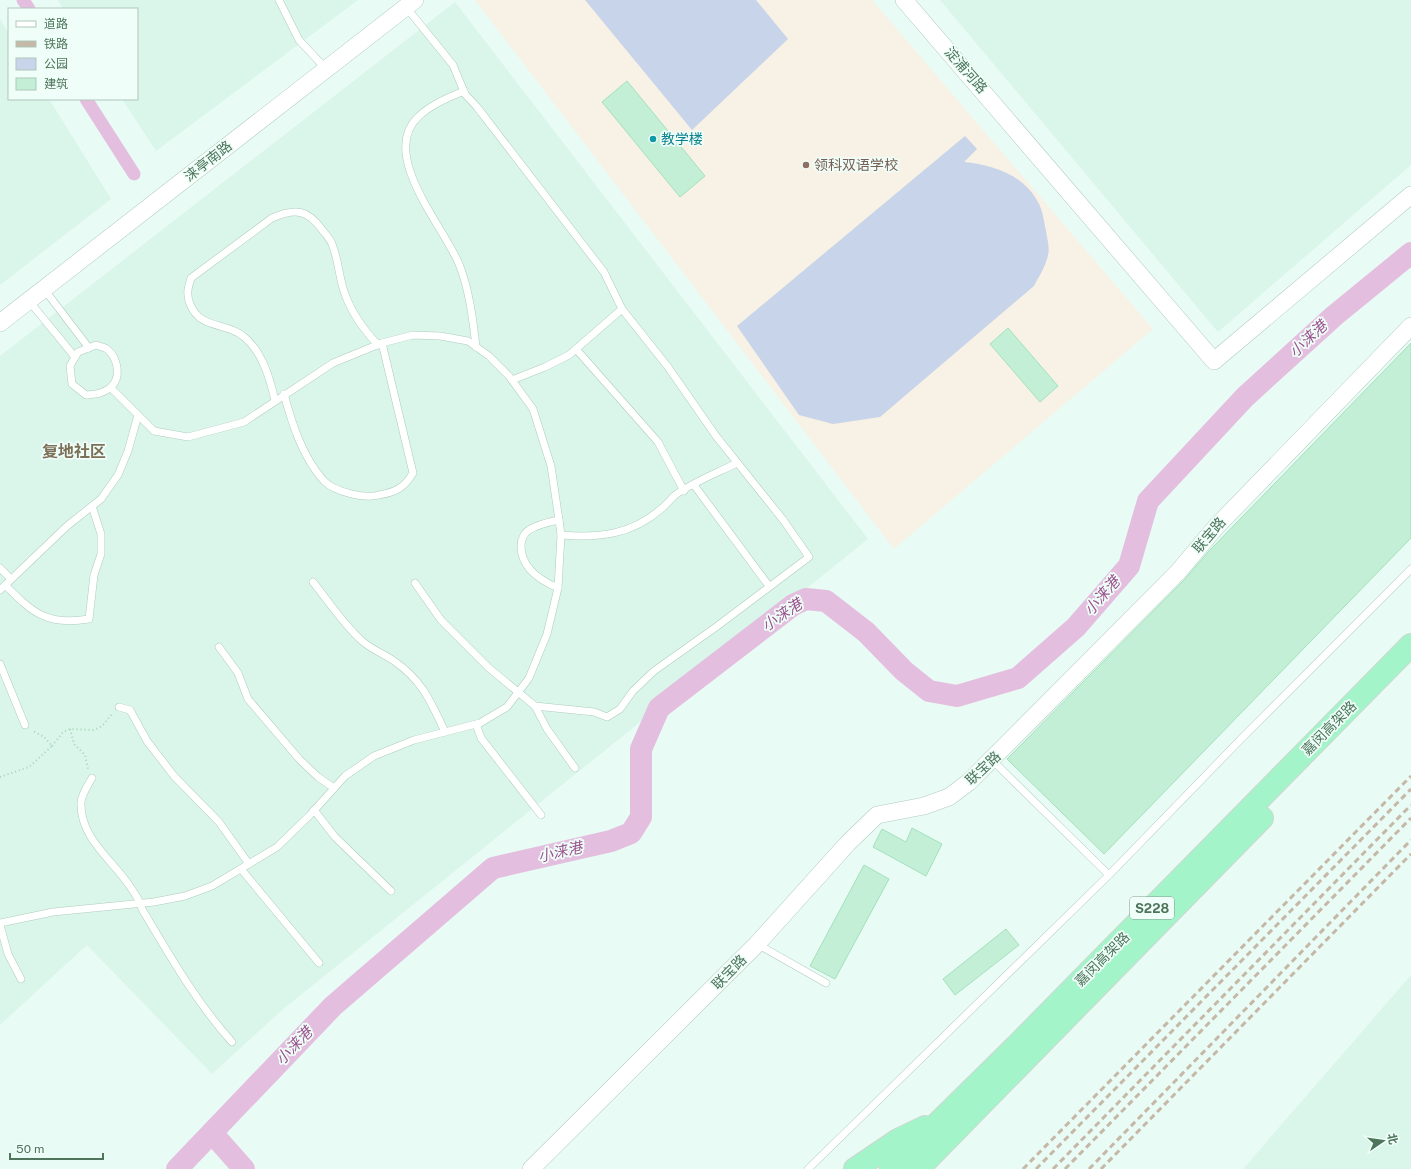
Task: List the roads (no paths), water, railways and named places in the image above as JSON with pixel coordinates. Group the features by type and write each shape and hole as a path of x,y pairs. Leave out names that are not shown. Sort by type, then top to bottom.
{"highway":[{"name":"嘉闵高架路","path":"918,1169 951,1123 1411,645"},
{"name":"嘉闵高架路","path":"891,1169 951,1123 1411,665"},
{"path":"854,1169 898,1140 951,1123"},
{"path":"934,1169 951,1123"}],"street":[{"name":"淀浦河路","path":"904,0 1027,141 1214,361 1411,195"},
{"name":"涞亭南路","path":"0,323 411,4"},
{"name":"联宝路","path":"531,1169 757,944 848,843 877,815 924,806 948,797 969,782 992,760 1178,572 1214,528 1411,326"}],"lane":[{"path":"279,0 299,40 326,69"},
{"path":"411,4 453,65 464,90 604,272 622,309 668,367 736,463 784,521 809,557 716,627 654,671 633,691 620,709 607,717 594,712 534,706"},
{"path":"464,90 436,103 416,119 408,134 405,146 410,171 459,264 473,320 476,347"},
{"path":"275,401 268,375 260,356 243,335 204,321 193,312 187,290 191,278 272,218 286,212 295,211 308,214 319,225 333,245 345,294 364,330 380,344 413,473 406,484 395,492 369,498 352,494 325,482 315,468 300,440 290,417 284,394"},
{"path":"44,288 89,348"},
{"path":"28,300 75,357"},
{"path":"512,380 545,367 576,349 622,309"},
{"path":"21,979 8,954 0,924 53,912 141,903 185,896 212,886 277,847 345,776 374,756 414,740 476,724 507,708 529,678 548,634 558,588 561,535 559,520 551,466 533,409 512,380 489,356 468,342 440,336 413,335 380,344 333,363 284,394 244,422 217,431 188,437 154,431 111,388"},
{"path":"96,345 106,348 116,359 118,375 111,388 100,394 86,395 72,384 70,366 78,352 89,348 96,345"},
{"path":"576,349 658,442 684,491"},
{"path":"92,506 101,534 101,554 94,575 89,619 72,622 56,620 38,615 2,588 61,531 92,506 101,499 118,475 128,451 138,415"},
{"path":"561,535 589,537 616,533 641,524 661,510 675,496 736,463"},
{"path":"694,485 769,586"},
{"path":"558,588 542,581 529,570 521,554 521,540 528,530 542,524 559,520"},
{"path":"0,568 11,579"},
{"path":"808,1169 1109,875 1241,738 1411,569"},
{"path":"314,582 351,631 364,643 390,658 413,675 430,698 445,732"},
{"path":"415,583 441,620 489,668 534,706 547,728 575,768"},
{"path":"219,646 238,674 248,699 300,760 318,777 334,788"},
{"path":"0,664 25,725"},
{"path":"119,707 130,710 147,741 174,776 219,822 249,864"},
{"path":"476,724 482,738 541,815"},
{"path":"992,760 1109,875"},
{"path":"92,778 81,802 83,816 91,839 122,873 141,903 142,910 183,978 213,1020 232,1042"},
{"path":"314,810 335,837 391,891"},
{"path":"241,869 319,964"},
{"path":"757,944 826,983"}],"waterway":[{"path":"23,0 28,8"},
{"path":"87,100 134,174"},
{"name":"小涞港","path":"177,1169 333,1006 493,868 611,841 631,833 641,817 641,749 659,708 793,605 806,599 826,601 866,632 904,671 929,691 957,696 1018,678 1076,627 1129,566 1148,501 1245,397 1334,316 1411,253"},
{"path":"212,1133 244,1169"}],"railway":[{"path":"1023,1169 1411,776"},
{"path":"1036,1169 1411,789"},
{"path":"1053,1169 1411,805"},
{"path":"1065,1169 1411,818"},
{"path":"1089,1169 1411,840"},
{"path":"1101,1169 1411,854"}],"place":[{"name":"教学楼","path":"653,139"},
{"name":"领科双语学校","path":"806,165"}],"district":[{"name":"复地社区","path":"74,451"}]}
